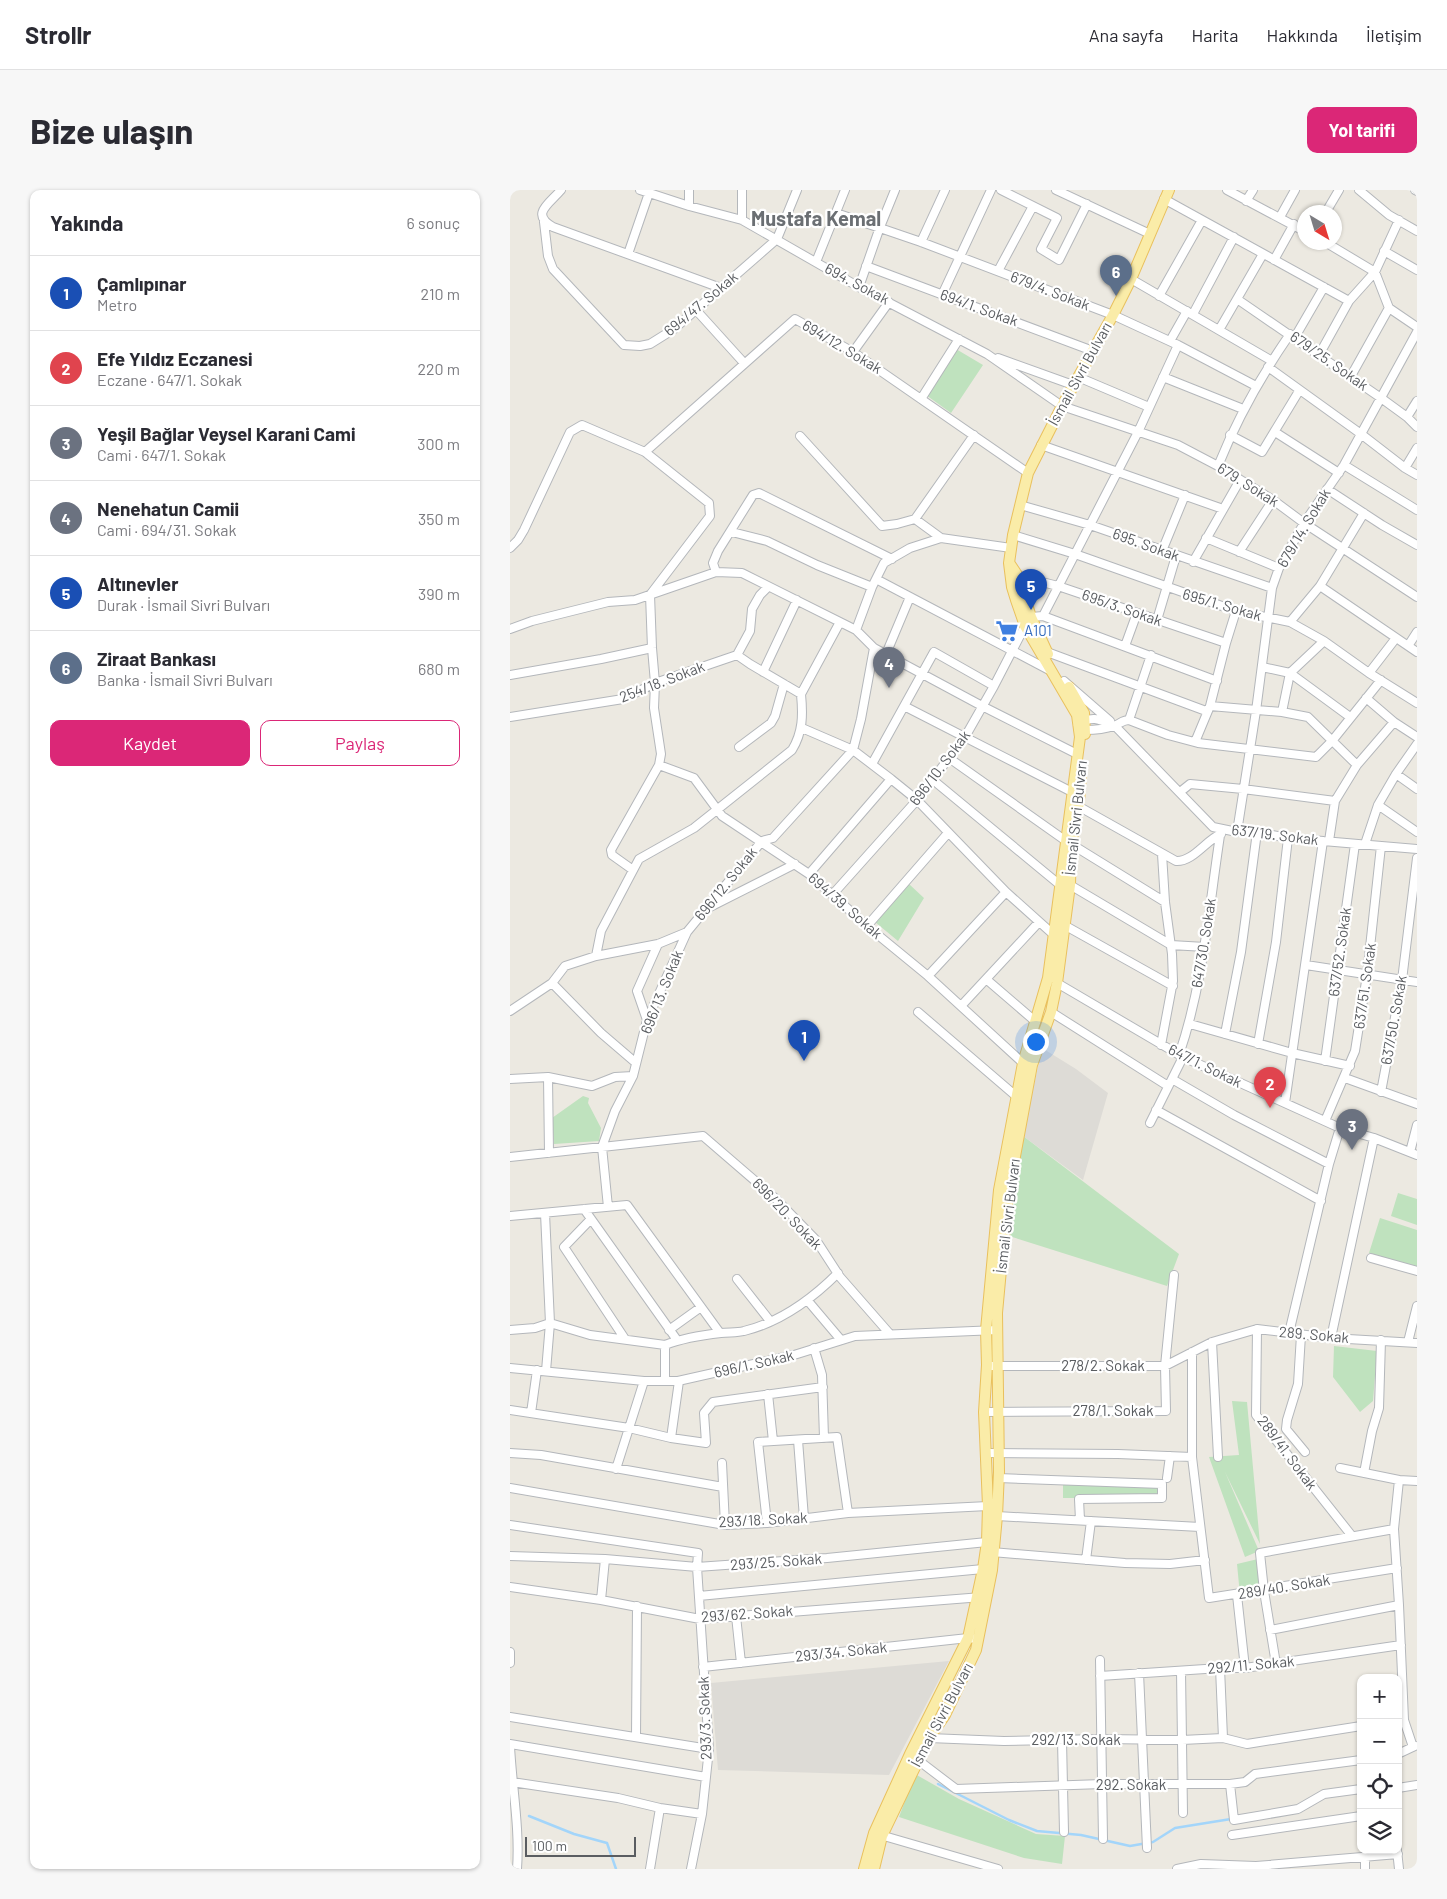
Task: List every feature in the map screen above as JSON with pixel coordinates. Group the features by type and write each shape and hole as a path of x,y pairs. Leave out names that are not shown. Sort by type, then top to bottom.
{"main road":[{"name":"İsmail Sivri Bulvarı","path":"864,1869 914,1757 973,1638 982,1597 992,1570 992,1552 997,1516 998,1453 991,1330 999,1190 1021,1098 1051,1012 1057,983 1064,925 1072,792 1083,725 1051,671 1012,587 1009,563 1010,548 1028,473 1041,445 1113,315 1131,278 1166,195"},
{"name":"İsmail Sivri Bulvarı","path":"1009,563 1018,576 1028,622 1084,713 1078,806 1069,842"},
{"name":"İsmail Sivri Bulvarı","path":"1021,1098 1023,1063 1048,978 1054,935 1065,885"},
{"name":"İsmail Sivri Bulvarı","path":"982,1597 988,1506 984,1412 992,1366"},
{"name":"İsmail Sivri Bulvarı","path":"914,1757 945,1716 976,1650 973,1638"},
{"name":"İsmail Sivri Bulvarı","path":"874,1869 878,1835"}],"street":[{"path":"561,190 542,212 544,222 553,227 721,288"},
{"name":"694. Sokak","path":"640,190 689,206 742,220 777,238 858,286 987,354 1062,406"},
{"path":"689,190 689,206"},
{"path":"742,190 742,220"},
{"name":"694/47. Sokak","path":"544,222 548,256 553,269 624,345 640,346 650,344 674,330 777,238 796,190"},
{"path":"816,262 845,190"},
{"path":"858,286 895,190"},
{"path":"922,242 945,190"},
{"path":"942,295 991,190"},
{"path":"1001,190 1057,218 1041,250 1059,260 1087,204"},
{"path":"1056,190 1150,234"},
{"path":"1227,190 1297,226"},
{"path":"1246,201 1252,190"},
{"path":"1280,217 1295,190"},
{"path":"1330,205 1339,190"},
{"path":"1359,190 1372,202 1417,231"},
{"path":"628,254 649,193"},
{"path":"1166,195 1202,220 1349,301"},
{"path":"998,272 1033,206"},
{"name":"679/4. Sokak","path":"836,213 922,242 1113,315 1174,343 1256,386"},
{"path":"1159,296 1202,220"},
{"path":"1318,355 1349,301 1374,272 1399,220"},
{"path":"1274,260 1294,224"},
{"path":"1028,622 1043,616 1150,407 1163,377 1174,343 1234,237"},
{"path":"1338,250 1374,272 1389,308 1417,328"},
{"path":"1384,252 1417,270"},
{"path":"1220,330 1263,254"},
{"name":"694/1. Sokak","path":"866,266 1093,351"},
{"path":"1131,278 1220,330 1270,364 1299,391 1361,434 1404,468 1417,475"},
{"path":"1218,466 1230,435 1256,386 1270,364 1293,336 1324,287"},
{"name":"679/25. Sokak","path":"1237,299 1351,376 1407,417 1417,427"},
{"path":"853,352 889,302"},
{"path":"1351,376 1389,308"},
{"path":"696,310 744,364"},
{"name":"694/12. Sokak","path":"645,452 795,319 853,352 1028,473"},
{"name":"679/14. Sokak","path":"1237,832 1256,711 1272,588 1279,568 1304,523 1344,465 1417,332"},
{"path":"921,399 959,339"},
{"path":"987,354 1076,381 1150,407"},
{"path":"1163,377 1243,409"},
{"path":"1230,435 1262,452 1299,391"},
{"path":"1407,417 1417,401"},
{"name":"679. Sokak","path":"1062,406 1178,445 1218,466 1273,500 1304,523 1417,597"},
{"path":"510,548 524,530 570,432 582,425 645,452 709,503 710,516 650,596 655,683 654,708 661,754 659,765 611,850 612,855 633,870"},
{"path":"1275,432 1339,473"},
{"path":"800,436 882,526 915,520 974,435"},
{"path":"1041,445 1224,509"},
{"path":"1404,468 1417,448"},
{"path":"1344,465 1417,510"},
{"path":"1193,562 1240,480"},
{"path":"1327,489 1417,545"},
{"path":"716,572 713,562 753,495 759,492 892,558"},
{"path":"1162,551 1185,495"},
{"path":"1240,552 1273,500"},
{"name":"695. Sokak","path":"1020,505 1090,525 1272,588"},
{"path":"1290,622 1320,586 1364,513"},
{"path":"915,520 940,538"},
{"path":"732,532 767,541 817,565 872,587"},
{"name":"695/1. Sokak","path":"1013,535 1075,554 1236,611 1290,622 1324,642 1369,674 1417,702"},
{"path":"856,630 872,587 884,563 910,548 940,538 1010,548"},
{"path":"1206,538 1279,568"},
{"path":"1157,620 1176,556"},
{"path":"510,629 532,621 608,602 636,600 716,572 742,573 856,630 874,648 1077,754"},
{"name":"695/3. Sokak","path":"1018,576 1058,586 1226,643"},
{"path":"876,579 1051,671"},
{"path":"1320,586 1417,652"},
{"path":"768,587 760,595 752,609 750,631 737,654 801,694"},
{"path":"886,654 910,597"},
{"path":"763,672 797,600"},
{"path":"1194,742 1208,709 1236,611"},
{"path":"1125,646 1137,614"},
{"path":"1043,616 1217,680"},
{"path":"596,956 601,931 639,859 694,828 792,750 798,741 802,728 801,694 840,622"},
{"name":"696/10. Sokak","path":"833,894 917,800 965,737 1028,622"},
{"path":"1408,646 1417,632"},
{"path":"1369,674 1396,638"},
{"path":"1282,712 1290,673 1324,642"},
{"path":"510,675 652,648"},
{"name":"696/12. Sokak","path":"510,1011 552,984 565,966 596,956 658,944 687,932 762,841 773,838 853,750 861,719 874,648"},
{"path":"872,764 934,652 994,686"},
{"path":"1047,652 1141,687 1208,709 1282,712 1308,717 1357,765"},
{"name":"254/18. Sokak","path":"510,717 623,699 655,683 737,654"},
{"path":"1129,720 1152,655"},
{"path":"1262,667 1290,673 1350,717"},
{"path":"1083,725 1115,726 1123,720 1129,720 1194,742 1316,757 1332,741 1381,680"},
{"name":"637/19. Sokak","path":"1064,681 1115,726 1213,827 1221,831 1257,832 1288,838 1414,849"},
{"path":"739,747 747,739 771,723 775,716 784,684"},
{"path":"1366,698 1394,722 1417,737"},
{"path":"904,706 1072,792"},
{"path":"1285,1103 1326,841 1335,801 1357,765 1394,722"},
{"path":"802,728 853,750 917,800 1006,892 1054,935"},
{"path":"1365,844 1378,805 1396,774 1417,744"},
{"path":"949,758 1069,842 1165,902"},
{"name":"694/39. Sokak","path":"659,765 694,778 722,816 809,874 867,926 928,976 1023,1063"},
{"path":"1396,774 1417,789"},
{"path":"809,874 891,779"},
{"path":"933,780 1065,885 1171,945 1205,947"},
{"path":"1180,792 1190,784 1335,801"},
{"path":"1378,805 1417,832"},
{"path":"1078,806 1176,861 1184,861 1221,831"},
{"name":"647/30. Sokak","path":"1150,1123 1181,1056 1190,1024 1205,947 1221,831"},
{"path":"1225,1034 1241,952 1257,832"},
{"path":"867,926 948,833"},
{"path":"1258,1044 1276,942 1288,838"},
{"path":"1414,849 1417,840"},
{"name":"637/52. Sokak","path":"1325,1061 1355,844"},
{"name":"637/51. Sokak","path":"1326,1121 1355,1051 1367,975 1381,846"},
{"path":"1161,1045 1173,986 1162,854"},
{"name":"637/50. Sokak","path":"1382,1092 1402,980 1417,858"},
{"path":"706,909 795,864"},
{"path":"928,976 1006,892"},
{"path":"961,1006 1039,922"},
{"path":"1064,925 1173,986"},
{"name":"696/13. Sokak","path":"602,1147 615,1111 633,1076 647,1020 687,932"},
{"path":"647,1020 637,991 658,944"},
{"path":"1306,965 1417,982"},
{"path":"986,979 1036,1022"},
{"name":"647/1. Sokak","path":"1057,983 1181,1056 1340,1128 1414,1153"},
{"path":"552,984 601,1033 636,1063"},
{"path":"918,1012 1021,1098"},
{"path":"1051,1012 1170,1083 1329,1164"},
{"path":"1190,1024 1292,1053 1350,1066"},
{"path":"510,1079 548,1077 592,1086 615,1077 633,1076"},
{"path":"548,1077 549,1153"},
{"path":"1345,1078 1417,1104"},
{"path":"1156,1110 1321,1201"},
{"path":"1414,1153 1417,1125"},
{"path":"1289,1333 1329,1164 1340,1128"},
{"name":"696/20. Sokak","path":"510,1158 703,1136 775,1198 816,1240 838,1273 889,1334"},
{"path":"1331,1338 1374,1138"},
{"path":"602,1147 608,1206"},
{"path":"510,1216 627,1205 720,1333"},
{"path":"584,1209 677,1340"},
{"path":"545,1213 550,1323 546,1371"},
{"path":"591,1219 564,1247 625,1339"},
{"path":"1370,1258 1417,1271"},
{"path":"510,1330 535,1328 550,1323 590,1335 665,1345 677,1340 720,1333 742,1332 770,1322 808,1300 838,1273"},
{"name":"278/1. Sokak","path":"984,1412 1166,1411 1165,1366 1174,1275"},
{"path":"737,1279 770,1322"},
{"path":"808,1300 841,1340"},
{"path":"1408,1342 1417,1306"},
{"path":"669,1330 701,1307"},
{"name":"289. Sokak","path":"1212,1342 1257,1329 1331,1338 1417,1343"},
{"name":"289/41. Sokak","path":"1257,1329 1256,1415 1352,1536"},
{"name":"696/1. Sokak","path":"510,1368 644,1381 679,1381 794,1355 855,1336 991,1330"},
{"path":"1301,1335 1298,1384 1286,1429 1305,1452"},
{"path":"1364,1473 1372,1431 1379,1408 1380,1340"},
{"path":"1212,1342 1218,1457"},
{"name":"278/2. Sokak","path":"992,1366 1165,1366 1212,1342"},
{"path":"665,1345 665,1381"},
{"path":"814,1348 822,1375 824,1438"},
{"path":"992,1552 1125,1563 1170,1564 1205,1560 1192,1457 1192,1352"},
{"path":"531,1413 537,1370"},
{"path":"616,1469 644,1381"},
{"path":"671,1438 679,1381"},
{"path":"510,1410 629,1428 671,1438 706,1443 704,1413 713,1402 823,1387"},
{"path":"768,1394 773,1441"},
{"path":"767,1523 758,1442 837,1437 848,1513"},
{"path":"798,1440 804,1518"},
{"path":"510,1453 541,1455 723,1487"},
{"path":"986,1453 1192,1457"},
{"path":"1167,1478 1170,1456"},
{"path":"722,1463 725,1525"},
{"path":"1340,1468 1398,1480 1417,1480"},
{"path":"998,1478 1162,1484 1162,1498 1079,1499 1080,1520"},
{"path":"1398,1480 1394,1529 1401,1645 1401,1719"},
{"name":"293/18. Sokak","path":"510,1488 725,1525 767,1523 848,1513 988,1506"},
{"path":"997,1516 1200,1527"},
{"path":"1086,1560 1091,1521"},
{"path":"510,1525 698,1553 697,1567"},
{"path":"1276,1664 1260,1553 1394,1529"},
{"name":"293/25. Sokak","path":"510,1556 605,1559 697,1567 827,1558 987,1542"},
{"path":"602,1600 605,1559"},
{"name":"289/40. Sokak","path":"1205,1560 1209,1598 1264,1591 1397,1568"},
{"name":"293/3. Sokak","path":"691,1869 702,1814 708,1749 697,1567"},
{"path":"699,1596 983,1569"},
{"name":"293/62. Sokak","path":"510,1587 602,1600 700,1619 982,1597"},
{"path":"1237,1595 1245,1668"},
{"path":"1270,1630 1399,1605"},
{"path":"636,1738 637,1606"},
{"path":"736,1616 741,1663"},
{"name":"293/34. Sokak","path":"703,1667 973,1638"},
{"name":"292/11. Sokak","path":"1100,1676 1245,1668 1401,1645"},
{"path":"510,1652 510,1663"},
{"path":"1100,1660 1103,1839"},
{"path":"1220,1668 1223,1738"},
{"path":"1180,1671 1184,1785 1183,1813"},
{"path":"1139,1674 1147,1848"},
{"path":"510,1717 708,1749"},
{"path":"1402,1722 1415,1746 1402,1752"},
{"name":"292/13. Sokak","path":"929,1738 1004,1741 1223,1738 1247,1744 1357,1727"},
{"path":"1062,1740 1064,1832"},
{"path":"516,1867 510,1745 706,1777"},
{"name":"292. Sokak","path":"914,1757 956,1789 1102,1784 1230,1784 1245,1782 1255,1774 1357,1761"},
{"path":"512,1782 618,1798 660,1808 702,1814"},
{"path":"1230,1784 1234,1820 1298,1809 1324,1794 1357,1790"},
{"path":"1402,1787 1417,1785"},
{"path":"650,1869 660,1808"},
{"path":"1232,1835 1357,1817"},
{"path":"878,1835 998,1869"},
{"path":"1177,1869 1201,1864 1290,1866 1325,1860 1365,1858 1386,1854"},
{"path":"1397,1854 1399,1869"},
{"path":"1365,1858 1365,1869"},
{"path":"1344,1859 1345,1869"},
{"path":"1325,1860 1326,1869"}],"shaded area":[{"path":"1042,1048 1076,1069 1108,1093 1083,1180 1023,1136"},
{"path":"949,1661 889,1775 718,1770 711,1683"}],"green space":[{"path":"956,349 983,365 951,413 926,395"},
{"path":"909,884 924,898 898,941 875,922"},
{"path":"583,1096 589,1098 588,1103 601,1128 599,1141 554,1144 552,1118"},
{"path":"1023,1136 1179,1254 1167,1286 1009,1236"},
{"path":"1398,1193 1417,1199 1417,1225 1391,1216"},
{"path":"1380,1218 1417,1230 1417,1268 1369,1253"},
{"path":"1334,1346 1377,1351 1373,1401 1360,1412 1333,1377"},
{"path":"1232,1401 1247,1402 1260,1544 1225,1472 1259,1551 1245,1557 1209,1457 1239,1455"},
{"path":"1063,1483 1162,1484 1162,1498 1063,1498"},
{"path":"1258,1559 1263,1591 1240,1595 1237,1564"},
{"path":"915,1774 959,1799 1036,1834 1065,1836 1062,1864 1024,1858 899,1817"}],"waterway":[{"path":"938,1784 1009,1820 1037,1831 1081,1835 1130,1846 1153,1842 1175,1828 1231,1819"},
{"path":"529,1816 574,1834 607,1843 616,1869"}],"place":[{"name":"Ziraat Bankası","path":"1116,296"},
{"name":"Altınevler","path":"1031,610"},
{"name":"A101","path":"1007,631"},
{"name":"Nenehatun Camii","path":"889,688"},
{"name":"Çamlıpınar","path":"804,1061"},
{"name":"Efe Yıldız Eczanesi","path":"1270,1108"},
{"name":"Yeşil Bağlar Veysel Karani Cami","path":"1352,1150"}],"district":[{"name":"Mustafa Kemal","path":"816,219"}]}
